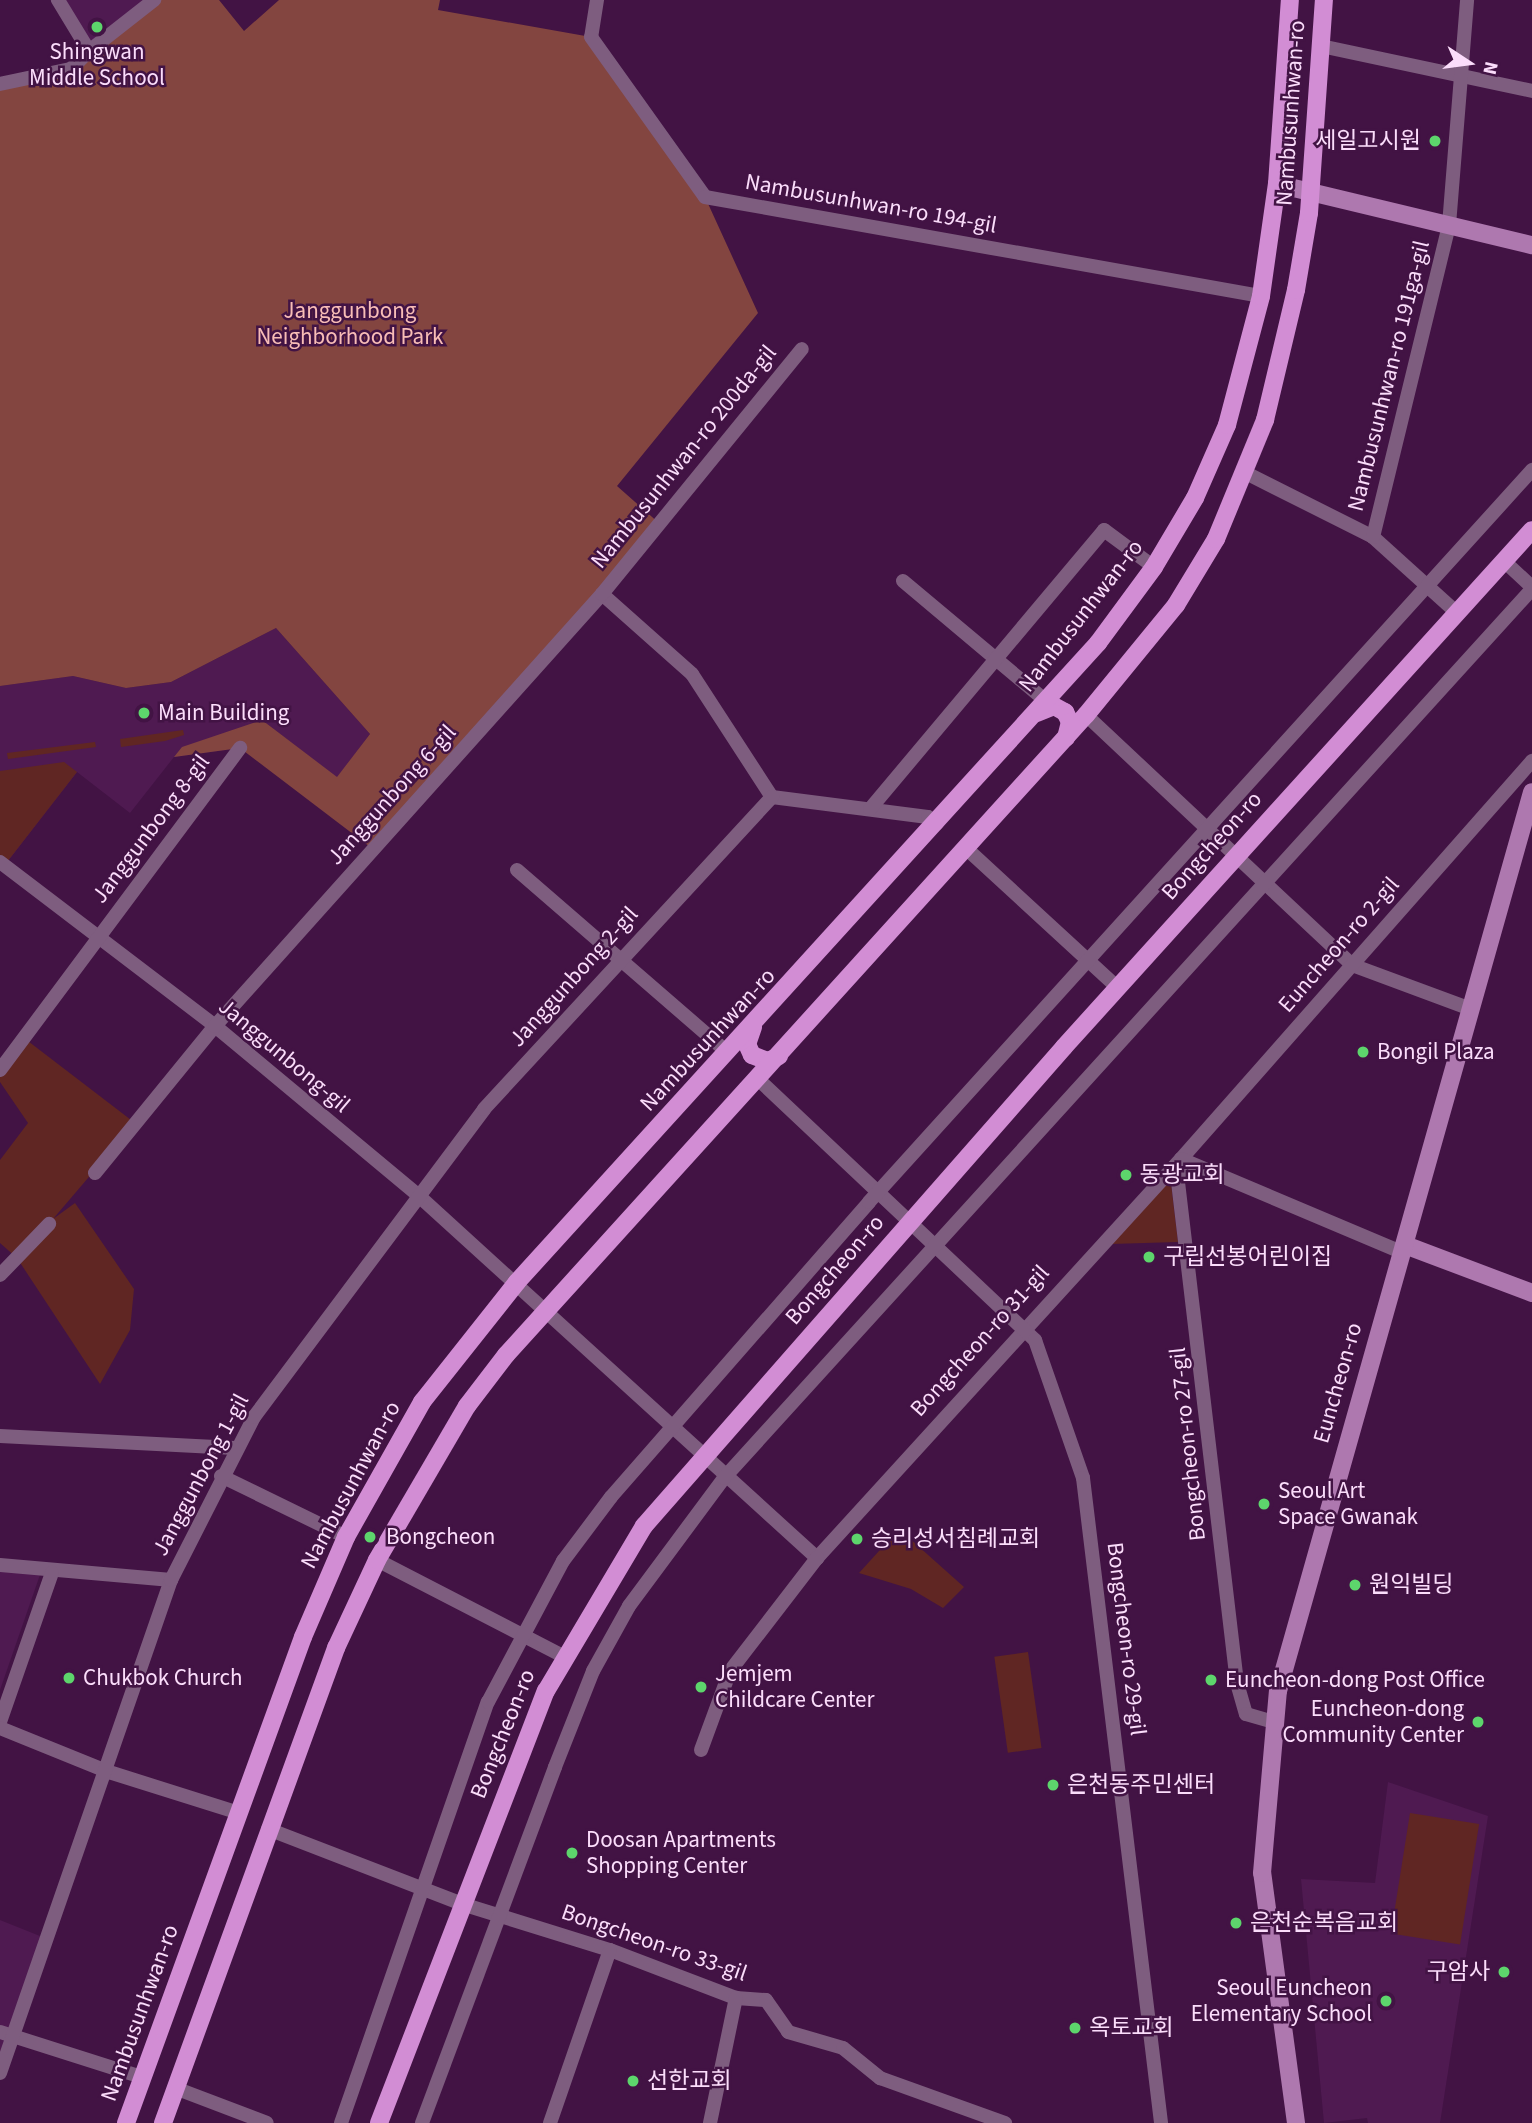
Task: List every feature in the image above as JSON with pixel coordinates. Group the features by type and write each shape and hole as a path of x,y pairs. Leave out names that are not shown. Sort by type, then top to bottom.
{"main road":[{"name":"Nambusunhwan-ro","path":"126,2123 239,1813 346,1537 422,1402 728,1053 1042,708 1154,567 1195,498 1227,425 1261,296 1277,184 1290,0"},
{"name":"Nambusunhwan-ro","path":"163,2123 247,1886 336,1648 377,1560 467,1406 548,1310 968,850 1086,715 1176,605 1216,539 1246,473 1283,352 1311,192 1324,0"},
{"path":"1277,184 1532,245"},
{"name":"Bongcheon-ro","path":"379,2123 462,1904 563,1656 644,1526 912,1219 1236,855 1532,530"},
{"path":"1042,708 1054,706 1065,712 1070,722 1066,738"},
{"name":"Euncheon-ro","path":"1296,2123 1262,1873 1274,1722 1293,1629 1404,1249 1532,792"},
{"path":"753,1027 747,1044 752,1055 768,1061 779,1056"},
{"path":"1404,1249 1532,1293"},
{"path":"217,1872 231,1863 241,1866 247,1886"}],"street":[{"path":"58,0 89,51"},
{"path":"0,83 71,69 89,51 154,0"},
{"name":"Nambusunhwan-ro 194-gil","path":"597,0 591,37 705,197 1261,296"},
{"name":"Nambusunhwan-ro 191ga-gil","path":"1373,537 1449,225 1467,0"},
{"path":"1321,46 1532,92"},
{"name":"Nambusunhwan-ro 200da-gil","path":"602,594 802,349"},
{"path":"341,2123 420,1885 488,1702 563,1561 671,1426 881,1189 1532,470"},
{"path":"1246,473 1373,537 1457,613"},
{"path":"870,809 1104,530 1154,567"},
{"path":"422,2123 600,1657 629,1606 724,1478 939,1245 1262,883 1532,588 1504,561"},
{"path":"903,581 995,659 1042,708"},
{"path":"602,594 692,674 772,797 928,817 937,824"},
{"name":"Janggunbong 6-gil","path":"94,1173 215,1026 602,594"},
{"path":"1086,715 1352,965 1471,1009"},
{"name":"Janggunbong 8-gil","path":"0,1070 240,748"},
{"name":"Euncheon-ro 2-gil","path":"1181,1159 1532,761"},
{"name":"Janggunbong 2-gil","path":"420,1197 484,1109 772,797"},
{"path":"968,850 1118,988"},
{"name":"Janggunbong-gil","path":"0,862 215,1026 420,1197 524,1288"},
{"path":"517,870 728,1053"},
{"path":"758,1079 912,1219"},
{"path":"1181,1159 1404,1249"},
{"name":"Bongcheon-ro 31-gil","path":"701,1750 730,1671 817,1558 1026,1325 1181,1159"},
{"name":"Bongcheon-ro 27-gil","path":"1181,1159 1178,1182 1237,1683 1253,1720 1274,1722"},
{"name":"Janggunbong 1-gil","path":"0,2073 6,2034 109,1772 171,1580 235,1448 292,1361 420,1197"},
{"name":"Bongcheon-ro 29-gil","path":"912,1219 1026,1325 1083,1478 1161,2123"},
{"path":"0,1275 48,1224"},
{"path":"524,1288 724,1478 817,1558"},
{"path":"0,1436 235,1448"},
{"path":"221,1476 346,1537"},
{"path":"377,1560 563,1656"},
{"path":"0,1565 52,1573 171,1580"},
{"path":"0,1722 52,1573"},
{"path":"0,1728 109,1772 239,1813"},
{"path":"268,1829 420,1885 462,1904"},
{"name":"Bongcheon-ro 33-gil","path":"462,1904 610,1950 736,1998 769,2002 778,2026 788,2032 843,2048 880,2078 969,2116 1005,2123"},
{"path":"550,2123 610,1950"},
{"path":"710,2123 736,1998"},
{"path":"6,2034 142,2077"},
{"path":"175,2088 267,2123"}],"shaded area":[{"name":"Shingwan Middle School","path":"58,0 154,0 89,51"},
{"path":"276,628 370,734 337,778 262,720 240,748 174,757 130,813 77,772 4,866 0,862 0,686 73,676 126,688 171,682"},
{"path":"183,730 184,735 165,741 121,747 120,739"},
{"path":"95,742 96,747 8,759 7,753"},
{"path":"64,762 77,772 4,866 0,862 0,771"},
{"path":"24,1038 135,1123 53,1219 75,1203 134,1289 130,1330 100,1384 17,1258 0,1243 0,1160 28,1123 0,1082 0,1070"},
{"path":"1171,1184 1178,1242 1111,1244 1164,1185"},
{"path":"899,1529 964,1587 943,1608 911,1589 859,1573"},
{"path":"0,1565 42,1569 0,1690"},
{"path":"1028,1652 1041,1748 1008,1753 994,1657"},
{"name":"Seoul Euncheon Elementary School","path":"1388,1782 1488,1816 1440,2123 1368,2123 1367,2118 1324,2123 1301,1879 1375,1883"},
{"path":"1410,1813 1479,1824 1460,1944 1391,1933"},
{"path":"0,1920 45,1938 0,2069"}],"green space":[{"name":"Janggunbong Neighborhood Park","path":"154,0 219,0 244,31 279,0 440,0 438,10 591,37 705,197 758,313 617,486 660,524 374,850 240,748 174,757 182,747 262,720 337,777 370,734 276,628 171,682 126,688 73,676 0,686 0,84 71,69"}],"place":[{"name":"Shingwan Middle School","path":"97,27"},
{"name":"세일고시원","path":"1435,141"},
{"name":"Main Building","path":"144,713"},
{"name":"Bongil Plaza","path":"1363,1052"},
{"name":"동광교회","path":"1126,1175"},
{"name":"구립선봉어린이집","path":"1149,1257"},
{"name":"Seoul Art Space Gwanak","path":"1264,1504"},
{"name":"Bongcheon","path":"370,1537"},
{"name":"승리성서침례교회","path":"857,1539"},
{"name":"원익빌딩","path":"1355,1585"},
{"name":"Chukbok Church","path":"69,1678"},
{"name":"Euncheon-dong Post Office","path":"1211,1680"},
{"name":"Jemjem Childcare Center","path":"701,1687"},
{"name":"Euncheon-dong Community Center","path":"1478,1722"},
{"name":"은천동주민센터","path":"1053,1785"},
{"name":"Doosan Apartments Shopping Center","path":"572,1853"},
{"name":"은천순복음교회","path":"1236,1923"},
{"name":"구암사","path":"1504,1972"},
{"name":"Seoul Euncheon Elementary School","path":"1386,2001"},
{"name":"옥토교회","path":"1075,2028"},
{"name":"선한교회","path":"633,2081"}]}
